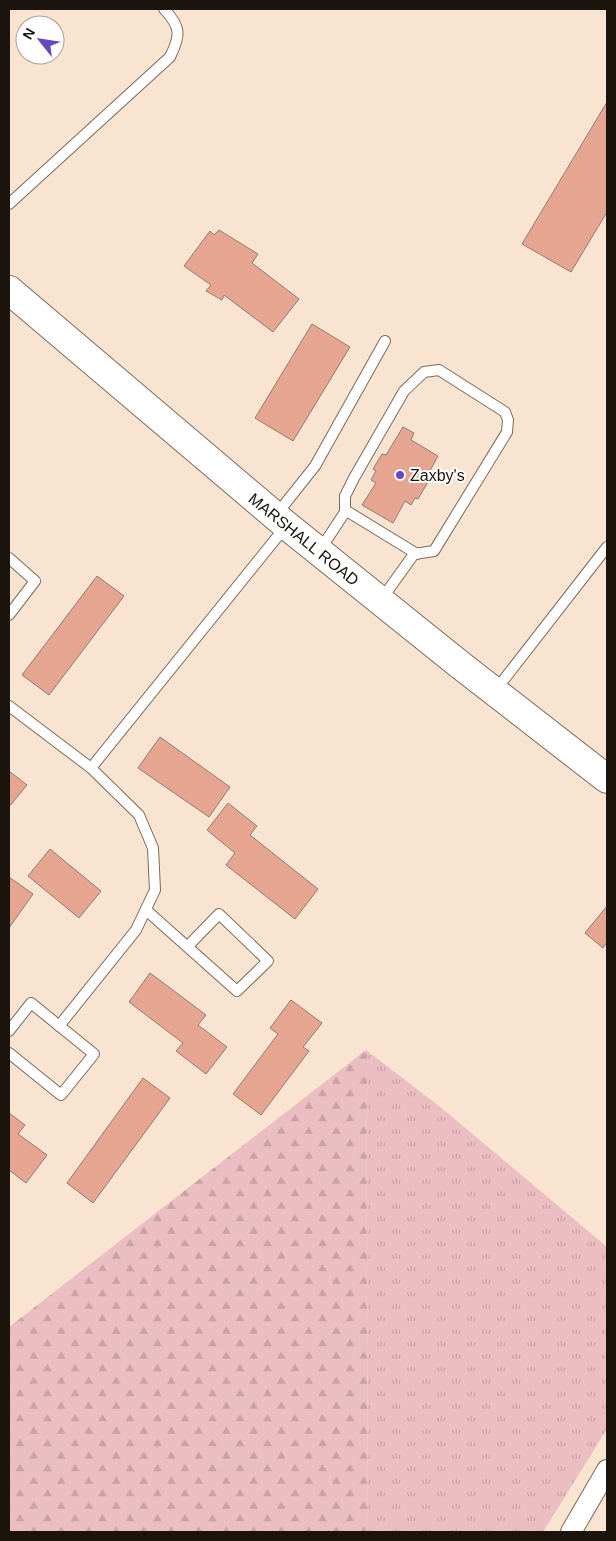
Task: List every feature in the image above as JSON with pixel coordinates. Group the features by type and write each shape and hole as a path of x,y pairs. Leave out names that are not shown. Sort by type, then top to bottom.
{"main road":[{"name":"MARSHALL ROAD","path":"9,290 281,521 607,780"}],"street":[{"path":"571,1532 607,1470"}],"lane":[{"path":"9,204 170,56 178,40 177,30 172,17 164,9"},
{"path":"92,768 281,521 315,466 385,341"},
{"path":"319,552 345,512 346,496 354,478 404,391 424,372 439,370 505,412 508,420 506,432 434,552 414,554 380,601"},
{"path":"345,510 417,554"},
{"path":"494,692 607,547"},
{"path":"9,558 36,580 9,615"},
{"path":"9,706 92,768 139,815 153,848 156,890 136,930 60,1026"},
{"path":"146,910 237,991 268,961 219,914 188,946"},
{"path":"9,1031 31,1003 94,1054 61,1095 9,1053"}],"green space":[{"path":"366,1050 444,1110 607,1247 607,1429 543,1532 368,1532"},
{"path":"366,1050 368,1532 9,1532 9,1327"}],"building":[{"path":"607,102 607,212 571,272 522,244"},
{"path":"219,230 258,254 252,263 299,299 273,332 224,295 222,300 206,291 211,285 184,266 210,231 214,235"},
{"path":"312,324 350,347 293,441 255,418"},
{"name":"Zaxby's","path":"403,427 414,433 411,440 438,456 425,480 428,482 418,499 415,498 411,505 405,501 393,523 362,505 376,483 371,480 376,471 373,469 382,454 386,455"},
{"path":"97,576 124,596 49,695 22,675"},
{"path":"160,737 230,787 209,817 138,768"},
{"path":"9,771 27,785 9,807"},
{"path":"228,803 257,826 250,835 318,889 295,919 226,865 235,853 207,830"},
{"path":"50,849 101,891 79,918 28,876"},
{"path":"9,877 33,894 9,928"},
{"path":"607,906 607,942 603,948 585,933"},
{"path":"150,973 206,1015 198,1025 227,1047 206,1074 176,1051 183,1043 129,1002"},
{"path":"291,1000 322,1023 303,1047 309,1051 261,1115 233,1094 278,1034 270,1028"},
{"path":"143,1078 170,1098 93,1203 67,1183"},
{"path":"9,1113 25,1125 18,1134 47,1155 26,1183 9,1170"}],"place":[{"name":"Zaxby's","path":"400,475"}]}
